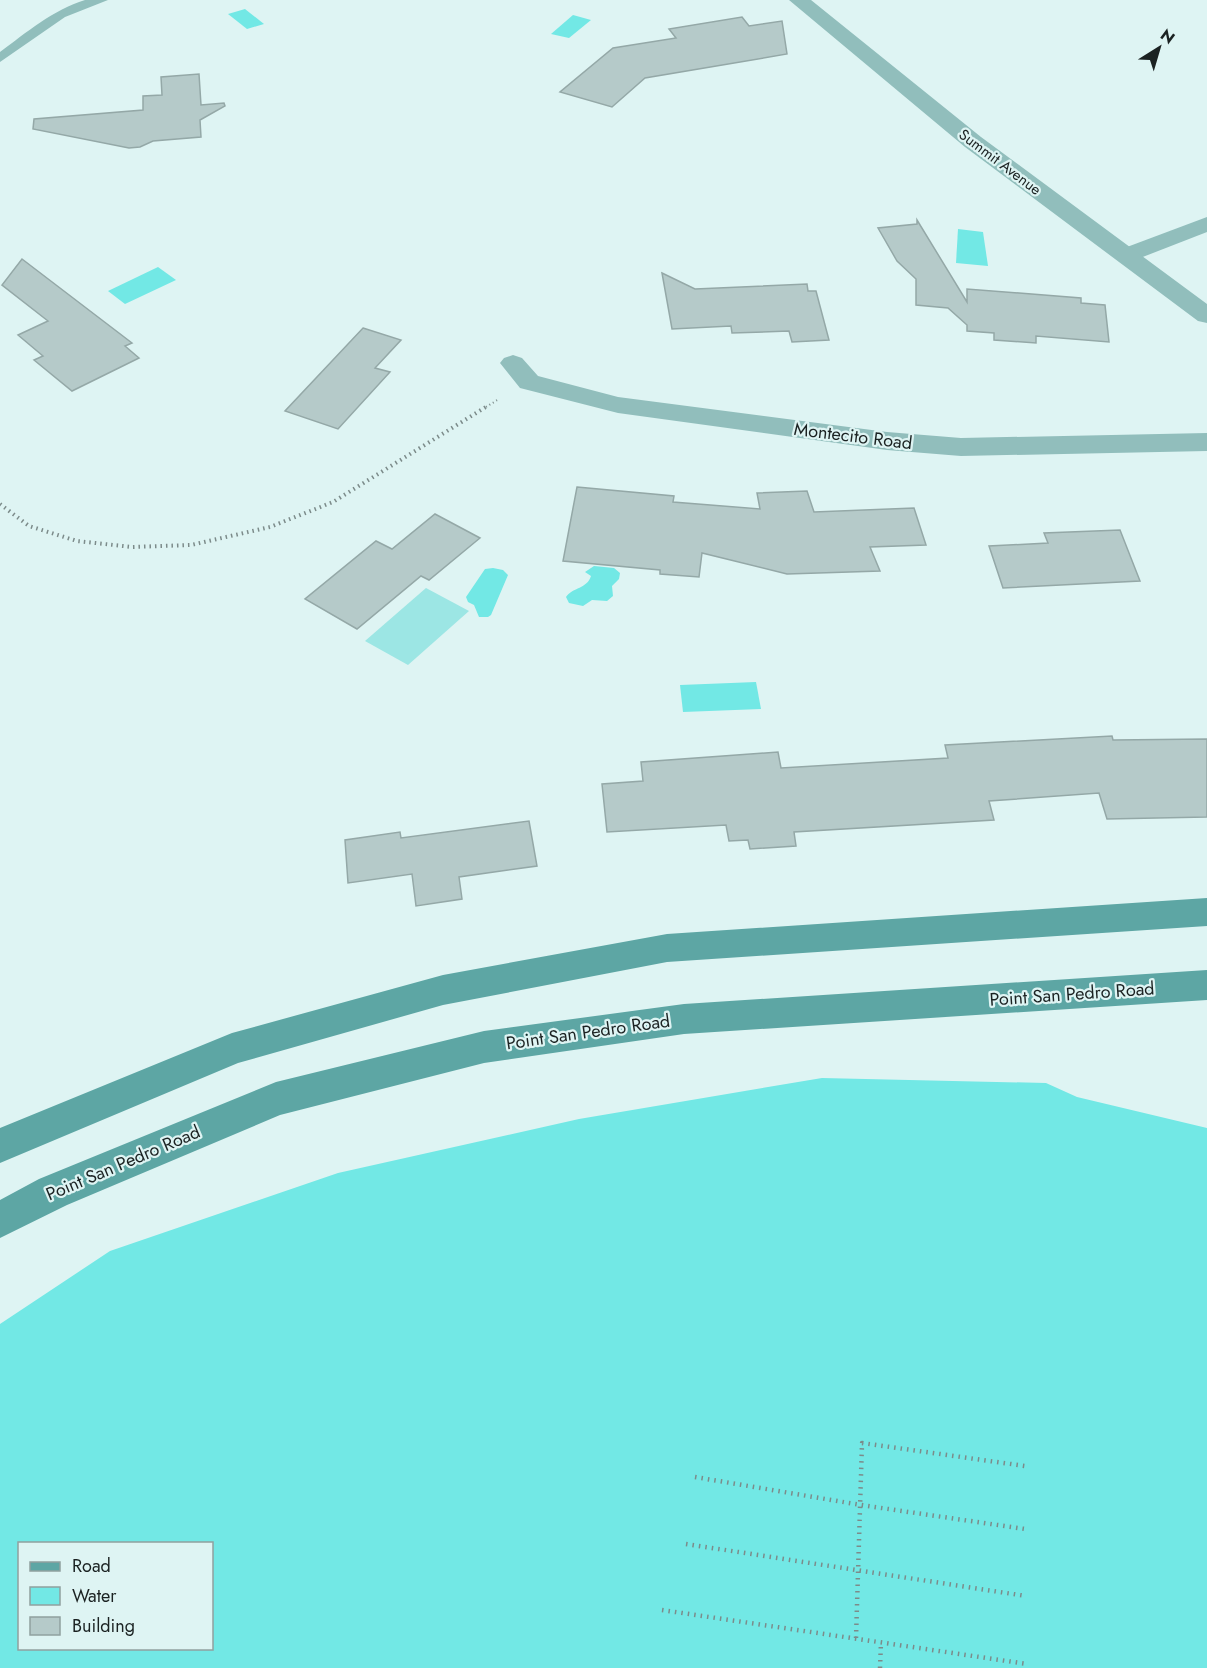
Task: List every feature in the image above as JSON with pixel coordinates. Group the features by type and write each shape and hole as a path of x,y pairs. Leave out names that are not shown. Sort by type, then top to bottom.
{"main road":[{"path":"0,1146 232,1050 443,990 668,948 1207,912"},
{"name":"Point San Pedro Road","path":"0,1220 52,1192 276,1099 484,1047 684,1019 1207,985"}],"street":[{"name":"Summit Avenue","path":"799,0 973,142 1207,316"},
{"path":"1127,255 1207,224"},
{"name":"Montecito Road","path":"520,373 618,405 887,441 961,447 1207,442"}],"lane":[{"path":"0,58 59,14 76,6 102,0"}],"path":[{"path":"0,504 29,526 77,540 132,547 191,545 270,527 333,502 520,373"},
{"path":"856,1638 862,1443 1025,1466"},
{"path":"695,1477 1024,1529"},
{"path":"686,1544 1026,1596"},
{"path":"662,1610 1027,1664"},
{"path":"880,1668 881,1642"}],"shaded area":[{"path":"426,588 469,611 408,665 365,641"}],"water":[{"path":"245,9 264,24 247,29 228,14"},
{"path":"573,15 591,20 569,38 551,34"},
{"path":"958,229 983,232 988,266 956,263"},
{"path":"158,267 176,280 125,304 108,291"},
{"path":"594,566 614,568 620,573 619,579 612,586 613,596 607,601 592,600 583,606 569,603 566,597 589,580 591,576 585,572"},
{"path":"485,569 503,570 508,575 491,615 479,617 474,605 468,602 466,597"},
{"path":"756,682 761,709 683,712 680,685"},
{"path":"822,1078 1046,1083 1077,1097 1207,1128 1207,1668 0,1668 0,1324 110,1251 338,1173 579,1119"}],"building":[{"path":"742,17 749,26 782,21 787,54 645,78 612,107 560,92 613,48 676,38 669,29"},
{"path":"199,74 201,105 224,103 225,106 200,120 201,137 153,141 140,147 129,148 33,129 34,119 143,110 143,96 162,95 161,77"},
{"path":"917,220 967,302 967,289 1081,298 1081,303 1105,305 1109,342 1036,336 1036,343 994,340 994,333 967,331 967,325 948,308 916,305 916,279 897,261 878,228 917,224"},
{"path":"22,259 132,343 125,346 139,358 72,391 34,360 43,356 18,335 48,321 2,285"},
{"path":"662,273 695,289 807,284 808,291 816,291 829,340 792,342 789,331 732,333 731,326 672,329"},
{"path":"363,328 401,340 375,368 390,372 338,429 285,411"},
{"path":"577,487 674,496 673,502 760,509 757,493 807,491 814,512 914,508 926,545 870,547 880,571 787,574 702,553 699,577 660,574 660,570 563,561"},
{"path":"435,514 480,538 429,580 421,576 357,629 305,599 376,541 392,549"},
{"path":"1120,530 1140,581 1003,588 989,546 1048,543 1044,533"},
{"path":"1112,736 1113,740 1207,739 1207,817 1107,819 1099,793 989,801 994,820 794,832 796,846 750,849 748,840 729,841 726,825 607,832 602,784 643,781 641,762 778,752 781,768 948,758 945,745"},
{"path":"529,821 537,866 459,877 462,899 416,906 412,874 348,883 345,840 400,832 401,838"}]}
